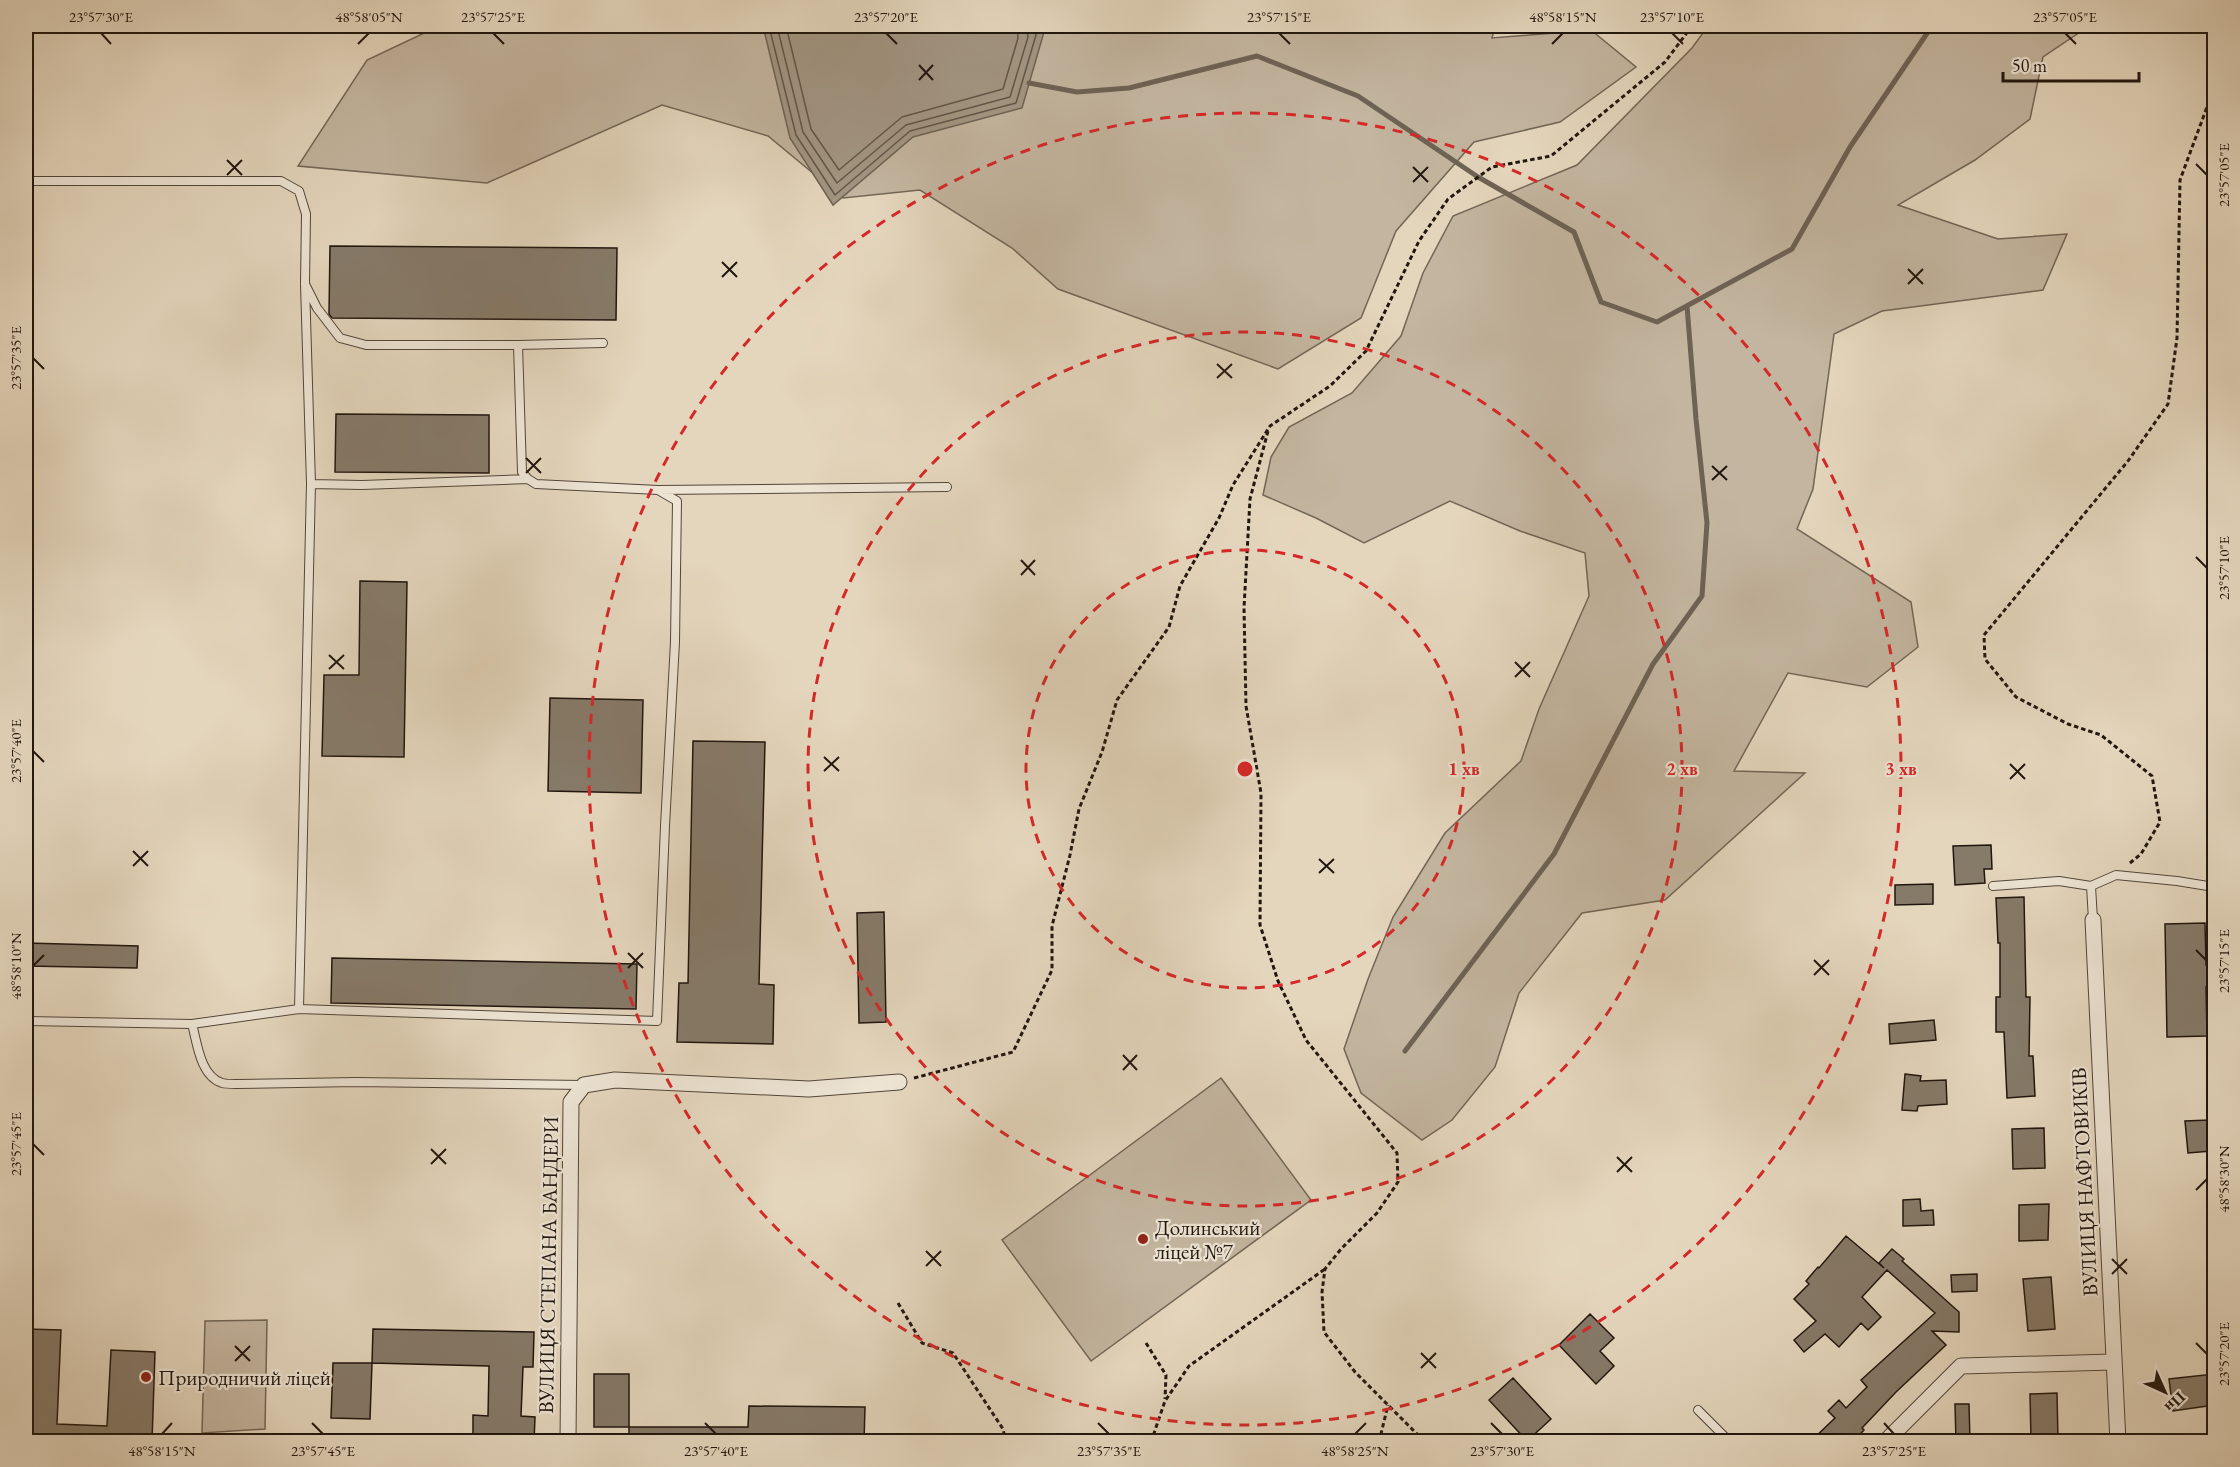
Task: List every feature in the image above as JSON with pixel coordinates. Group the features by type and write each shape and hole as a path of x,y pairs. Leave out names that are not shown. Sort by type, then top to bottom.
{"street":[{"name":"ВУЛИЦЯ НАФТОВИКІВ","path":"2093,920 2118,1442"},
{"path":"584,1085 615,1080 809,1089 899,1082"},
{"name":"ВУЛИЦЯ СТЕПАНА БАНДЕРИ","path":"568,1442 571,1102 584,1085"},
{"path":"1885,1442 1961,1366 2114,1362"}],"lane":[{"path":"26,181 281,181 298,191 306,214 305,284 311,484 299,1009"},
{"path":"305,284 317,308 340,338 366,345 603,343"},
{"path":"518,345 522,472 536,483 658,490 947,487"},
{"path":"311,484 528,479"},
{"path":"26,1021 192,1023 299,1009 657,1022 675,642 677,501 658,490"},
{"path":"1993,886 2059,881 2091,886 2116,875 2214,887"},
{"path":"2091,886 2093,920"},
{"path":"192,1023 199,1051 208,1073 220,1083 584,1085"},
{"path":"1698,1410 1730,1442"}],"path":[{"path":"899,1082 1013,1052 1052,970 1052,926 1070,855 1078,809 1102,752 1117,700 1169,627 1180,586 1219,518 1233,485 1270,426 1330,386 1366,351 1419,241 1448,199 1492,167 1551,156 1665,62 1692,26"},
{"path":"2116,875 2141,854 2160,822 2152,776 2101,735 2068,724 2016,697 1985,659 1983,635 2128,461 2168,404 2177,338 2180,180 2214,88"},
{"path":"1151,1442 1165,1401 1189,1366 1324,1269 1377,1212 1398,1182 1397,1152 1306,1040 1278,981 1260,925 1261,793 1246,706 1244,608 1250,500 1270,426"},
{"path":"1324,1269 1322,1292 1324,1332 1355,1371 1425,1442"},
{"path":"898,1303 922,1343 953,1353 1004,1429 1006,1442"},
{"path":"1146,1343 1166,1375 1165,1401"},
{"path":"1379,1442 1388,1405"}],"shaded area":[{"path":"439,26 1495,26 1492,38 1591,30 1636,67 1560,122 1474,142 1396,231 1361,318 1278,369 1058,289 1012,248 920,190 843,198 768,136 662,105 487,183 298,166 367,60"},
{"path":"1708,26 2089,26 2043,57 2030,119 1975,160 1898,205 1998,239 2067,234 2043,290 1882,311 1834,334 1813,489 1797,529 1911,602 1918,647 1867,687 1788,673 1734,771 1805,773 1665,900 1582,913 1519,993 1495,1067 1452,1120 1422,1140 1361,1093 1344,1049 1368,979 1393,917 1445,833 1521,761 1539,709 1589,596 1585,553 1520,531 1450,501 1364,543 1316,518 1263,495 1271,457 1289,427 1352,393 1401,336 1423,273 1453,216 1577,165 1692,48"},
{"path":"1221,1078 1311,1200 1091,1361 1002,1240"},
{"path":"267,1320 265,1429 202,1433 205,1321"}],"water":[{"path":"763,26 1037,26 1044,32 1022,108 913,137 833,205 790,138"}],"building":[{"path":"330,246 617,248 616,320 332,318 329,314"},
{"path":"336,414 489,415 489,473 335,472"},
{"path":"360,581 407,582 404,757 322,756 324,675 359,675"},
{"path":"550,698 643,700 641,793 548,791"},
{"path":"693,741 765,742 759,984 774,985 773,1044 677,1042 679,983 688,983"},
{"path":"1991,845 1992,869 1984,869 1985,883 1955,885 1953,846"},
{"path":"1933,884 1933,904 1895,905 1895,885"},
{"path":"2024,897 2026,997 2030,997 2029,1056 2033,1056 2035,1096 2007,1098 2004,1032 1996,1032 1996,997 2000,997 2000,943 1998,943 1996,898"},
{"path":"884,912 886,1022 859,1023 857,913"},
{"path":"2205,923 2206,965 2212,965 2212,987 2206,987 2207,1036 2167,1037 2165,924"},
{"path":"26,943 138,946 137,968 26,966"},
{"path":"332,958 637,964 636,1009 331,1003"},
{"path":"1934,1020 1936,1040 1890,1044 1889,1024"},
{"path":"1905,1074 1921,1076 1920,1081 1946,1080 1947,1104 1918,1106 1917,1111 1902,1110"},
{"path":"2209,1120 2211,1151 2188,1153 2185,1121"},
{"path":"2044,1128 2045,1168 2013,1169 2012,1129"},
{"path":"1920,1199 1921,1211 1933,1210 1934,1225 1903,1226 1903,1200"},
{"path":"2049,1204 2048,1240 2019,1241 2019,1205"},
{"path":"1846,1236 1884,1268 1879,1263 1892,1249 1904,1259 1902,1261 1959,1312 1959,1332 1932,1331 1946,1345 1896,1392 1862,1428 1864,1430 1853,1442 1810,1442 1835,1418 1828,1411 1839,1400 1846,1408 1867,1387 1861,1380 1935,1313 1887,1270 1862,1297 1881,1317 1868,1330 1861,1323 1839,1347 1825,1334 1804,1352 1794,1340 1816,1321 1794,1299 1809,1284 1806,1281"},
{"path":"1977,1274 1977,1291 1952,1292 1951,1275"},
{"path":"2051,1277 2055,1329 2028,1331 2023,1279"},
{"path":"1590,1314 1614,1338 1600,1351 1614,1366 1596,1384 1559,1345"},
{"path":"26,1329 61,1330 57,1424 107,1426 111,1350 155,1352 152,1442 56,1439 56,1442 26,1442"},
{"path":"373,1329 534,1332 533,1367 523,1367 521,1416 535,1417 534,1442 473,1442 473,1415 488,1416 489,1366 372,1363"},
{"path":"333,1363 372,1363 370,1419 331,1418"},
{"path":"594,1374 629,1374 629,1427 594,1427"},
{"path":"2214,1374 2214,1405 2173,1411 2169,1379"},
{"path":"1513,1378 1551,1419 1527,1441 1489,1400"},
{"path":"2057,1393 2058,1440 2031,1440 2030,1394"},
{"path":"1955,1404 1969,1404 1970,1442 1956,1442"},
{"path":"749,1406 865,1407 864,1442 629,1442 629,1427 748,1427"}],"waterway":[{"path":"1029,83 1077,92 1129,88 1257,56 1358,96 1478,177 1574,232 1601,302 1657,322 1792,249 1850,147 1932,26"},
{"path":"1405,1051 1554,854 1653,664 1702,596 1707,523 1687,306"}],"place":[{"name":"Долинський ліцей №7","path":"1143,1239"},
{"name":"Природничий ліцей","path":"146,1377"}]}
